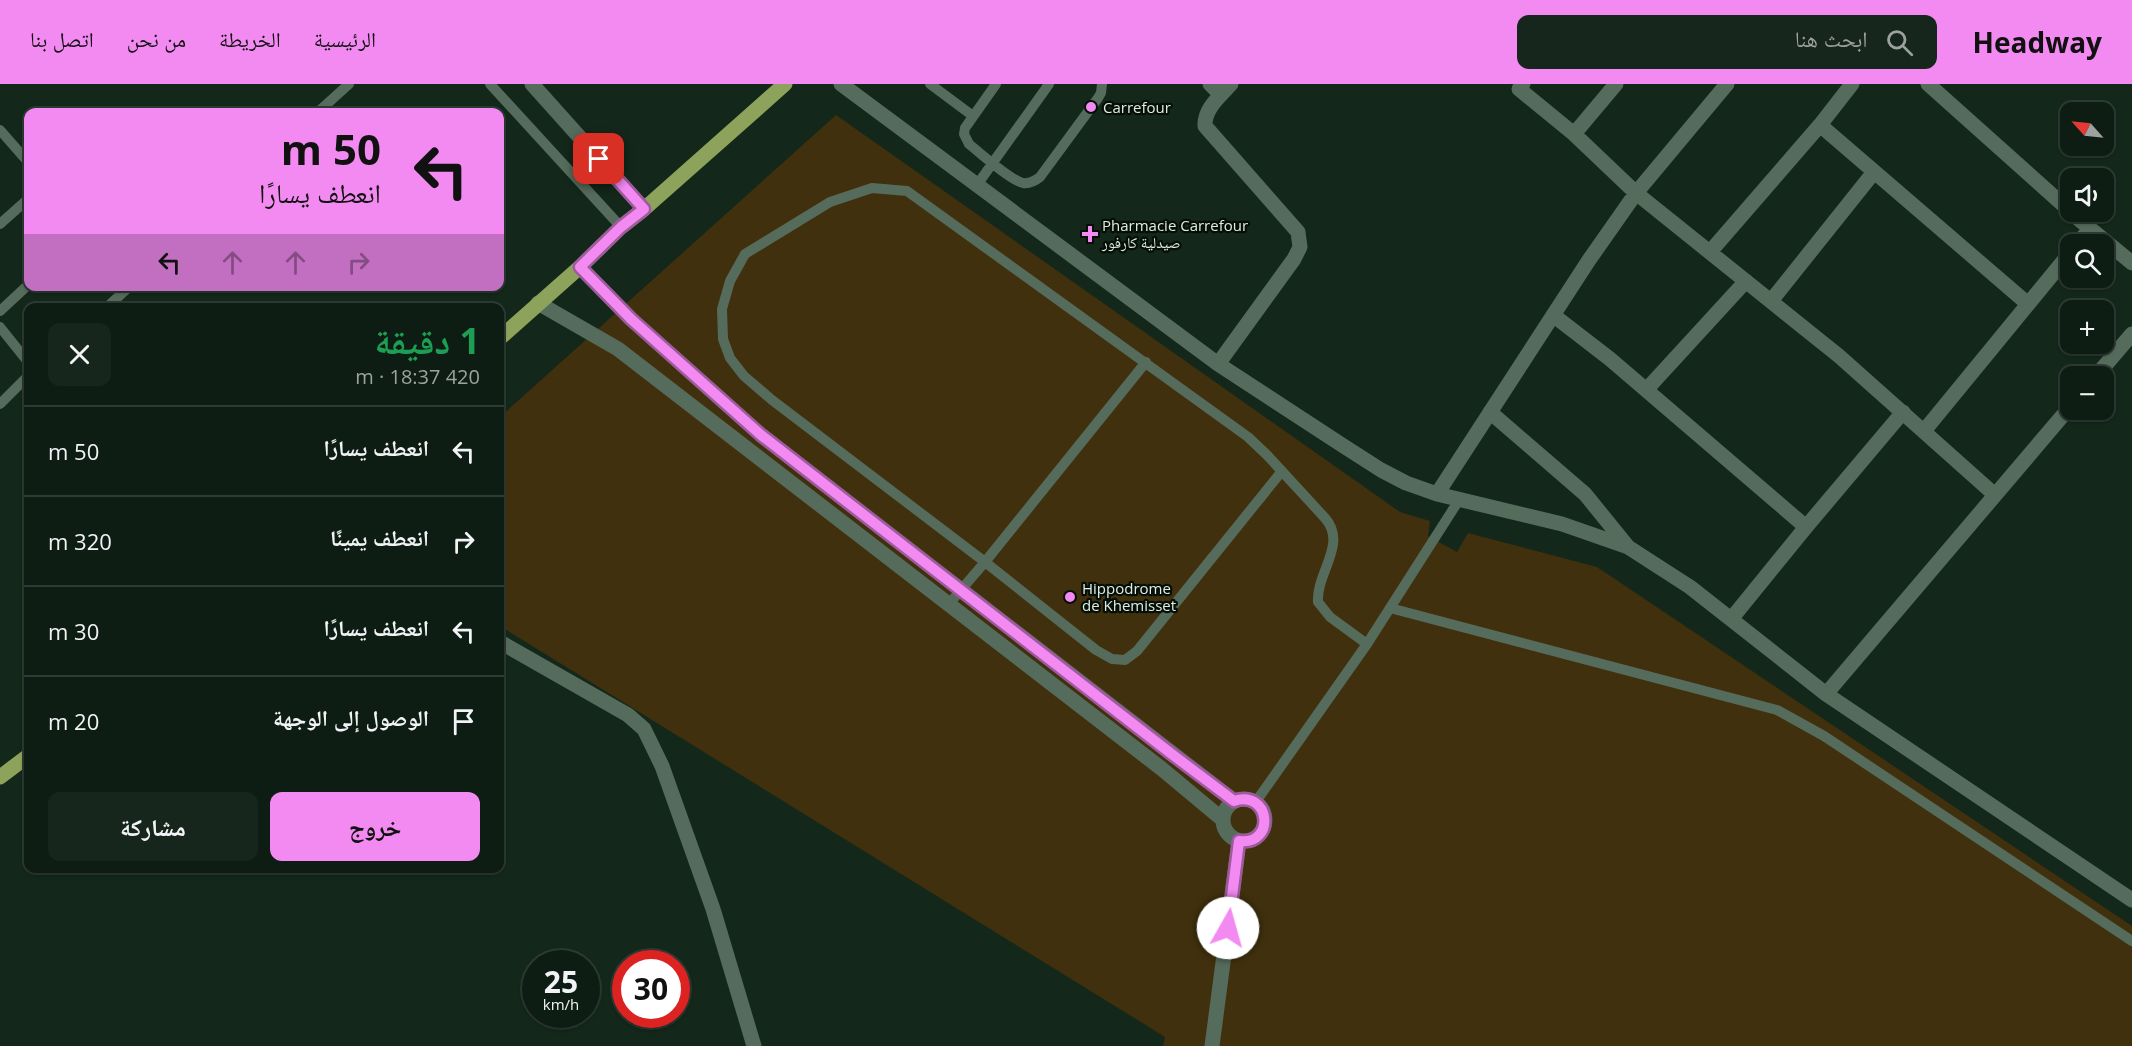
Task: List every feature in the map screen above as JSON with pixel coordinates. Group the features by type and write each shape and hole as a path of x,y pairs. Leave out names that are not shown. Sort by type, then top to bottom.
{"main road":[{"path":"504,334 621,227 785,84"},
{"path":"0,777 24,759"}],"street":[{"path":"841,84 1218,364 1381,470 1406,483 1437,494 1562,524 1628,548 1690,587 1826,694 2132,900"},
{"path":"1574,134 1616,84"},
{"path":"1437,494 1553,315 1636,193 1727,84"},
{"path":"1710,252 1820,125 1852,84"},
{"path":"1928,84 2060,202"},
{"path":"1518,86 1574,134 1636,193 1904,412 1995,495"},
{"path":"541,87 644,209"},
{"path":"1218,364 1294,259 1300,247 1298,232 1205,126 1204,118 1220,88"},
{"path":"1820,125 2028,304"},
{"path":"1771,301 1874,172"},
{"path":"2082,222 2132,263"},
{"path":"2086,234 2090,229"},
{"path":"1924,431 2060,265"},
{"path":"580,267 631,319 761,435 1234,801"},
{"path":"1646,390 1746,281"},
{"path":"538,303 618,349 1162,769 1222,819 1227,833 1239,841 1245,842 1256,838 1263,829 1265,817 1256,803 1245,799 1234,801 1224,812 1222,819"},
{"path":"1553,315 1646,390 1806,527"},
{"path":"2105,366 2132,334"},
{"path":"1490,412 1585,494 1628,548"},
{"path":"1732,618 1904,412"},
{"path":"1826,694 2060,419"},
{"path":"504,644 628,715 644,729 662,766 713,909 754,1046"},
{"path":"1212,1046 1218,1016 1239,841"}],"lane":[{"path":"322,108 349,84"},
{"path":"490,84 621,227"},
{"path":"930,84 973,116"},
{"path":"996,84 965,128 965,139 1021,182 1031,183 1036,180 1098,98 1102,84"},
{"path":"977,185 1049,84"},
{"path":"1,135 24,158"},
{"path":"1282,471 1137,651 1125,660 1112,659 1096,651 744,376 730,358 723,339 722,309 730,281 745,254 830,202 872,188 907,191 1248,437 1282,471 1329,523 1334,534 1318,602 1330,617 1367,644"},
{"path":"0,224 24,203"},
{"path":"0,311 24,289"},
{"path":"111,303 125,291"},
{"path":"0,327 24,358"},
{"path":"948,605 1146,362"},
{"path":"0,404 24,380"},
{"path":"1256,803 1367,644 1460,500"},
{"path":"1390,608 1777,710 1824,736 2132,941"}],"shaded area":[{"name":"Hippodrome de Khemisset","path":"836,115 1400,512 1430,521 1428,536 1457,552 1468,533 1597,567 2132,926 2132,1046 1163,1046 1165,1037 504,628 504,413"}],"place":[{"name":"Carrefour","path":"1091,107"},
{"name":"Pharmacie Carrefour صيدلية كارفور","path":"1090,234"},
{"name":"Hippodrome de Khemisset","path":"1070,597"}],"route":[{"path":"599,159 644,209 621,227 580,267 631,319 761,435 1173,755 1234,801 1250,800 1260,807 1265,823 1260,834 1245,842 1239,841 1228,928"}]}
